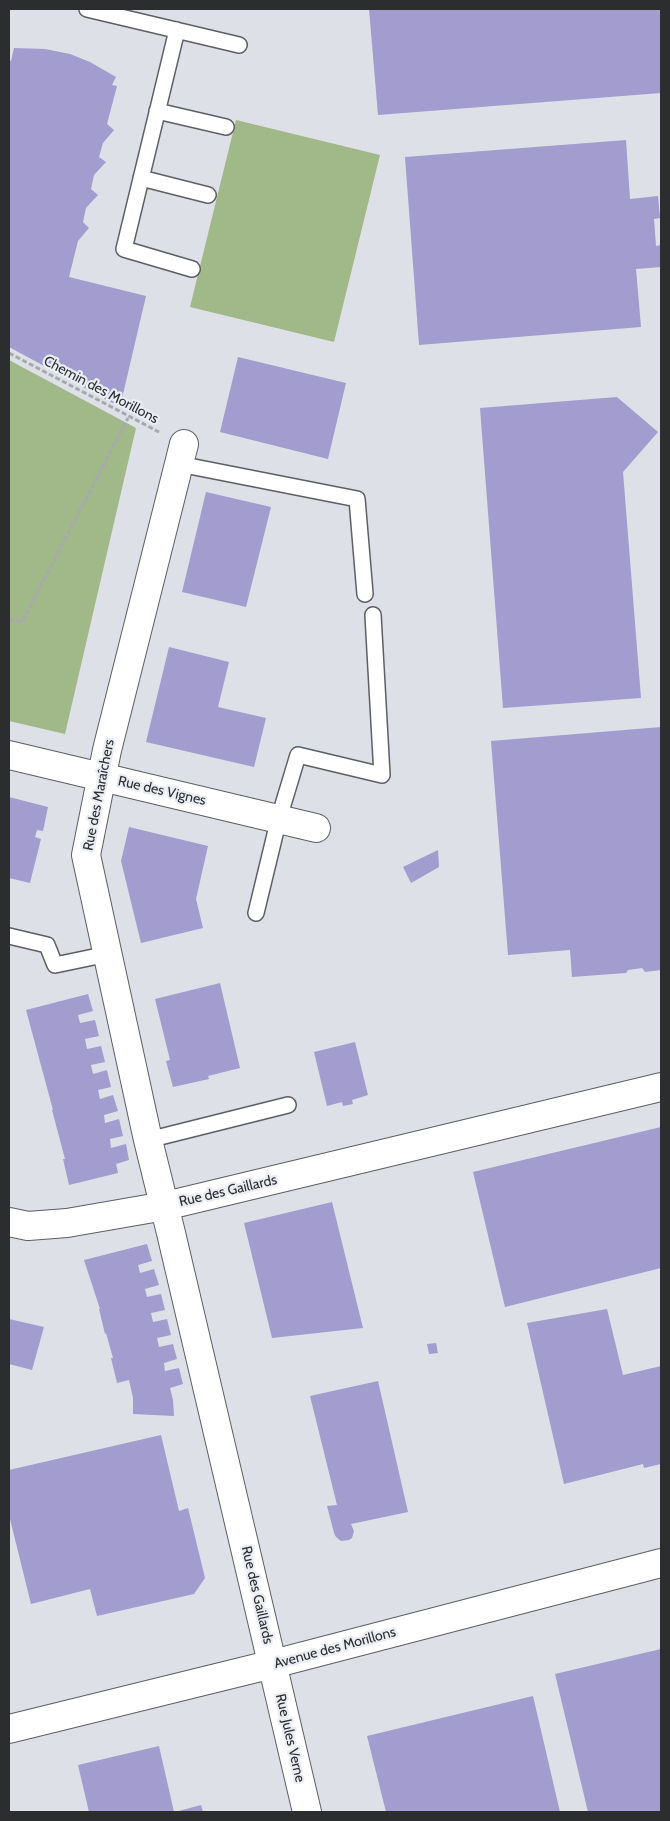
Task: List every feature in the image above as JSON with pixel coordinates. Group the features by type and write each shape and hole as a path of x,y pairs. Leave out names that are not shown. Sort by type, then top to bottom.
{"street":[{"name":"Rue des Maraîchers","path":"165,1206 148,1140 86,855 101,777 182,454"},
{"name":"Rue des Vignes","path":"9,755 316,828"},
{"name":"Rue des Gaillards","path":"273,1664 165,1206 661,1087"},
{"path":"9,1222 28,1226 67,1224 165,1206"},
{"name":"Avenue des Morillons","path":"9,1729 273,1664 661,1563"},
{"name":"Rue Jules Verne","path":"273,1664 307,1812"}],"lane":[{"path":"87,9 239,45"},
{"path":"177,30 124,249 192,269"},
{"path":"157,111 226,127"},
{"path":"141,178 208,196"},
{"path":"182,454 357,499 365,594"},
{"path":"256,913 279,818 298,755 382,775 373,615"},
{"path":"9,936 47,945 55,965 108,954"},
{"path":"148,1140 288,1105"}],"path":[{"name":"Chemin des Morillons","path":"9,353 128,418 182,454"},
{"path":"9,619 22,622 128,418"}],"green space":[{"path":"236,120 380,155 334,342 190,307"},
{"path":"9,360 136,428 65,734 9,721"}],"building":[{"path":"369,9 661,9 661,93 378,115"},
{"path":"14,48 45,49 70,54 90,62 116,77 112,85 117,86 107,124 114,130 103,143 99,157 106,162 94,175 91,189 98,195 86,208 83,222 89,228 78,241 69,277 146,296 120,407 9,347 9,60 11,61"},
{"path":"626,140 630,199 658,196 660,218 654,219 656,246 661,245 661,267 636,269 641,327 419,345 405,157"},
{"path":"238,357 346,383 328,459 220,432"},
{"path":"617,397 658,432 623,472 641,698 503,708 480,408"},
{"path":"206,492 271,507 246,607 182,592"},
{"path":"169,647 229,662 218,707 266,718 254,767 146,742"},
{"path":"661,727 661,970 645,972 642,968 628,970 626,973 572,977 570,950 508,955 491,741"},
{"path":"9,797 48,807 43,831 37,830 35,837 41,839 30,883 9,878"},
{"path":"129,827 208,846 196,899 203,928 141,943 121,861"},
{"path":"438,850 439,867 411,883 403,867"},
{"path":"220,983 240,1068 208,1076 209,1079 173,1087 166,1061 170,1060 155,999"},
{"path":"88,994 93,1011 78,1015 80,1023 95,1020 99,1036 85,1039 87,1049 101,1046 105,1062 91,1065 93,1074 107,1070 111,1087 98,1090 100,1099 113,1095 118,1111 104,1115 105,1123 119,1119 123,1136 110,1139 111,1148 126,1144 129,1160 116,1164 118,1173 69,1185 63,1159 65,1159 53,1110 26,1010"},
{"path":"355,1042 368,1095 352,1100 353,1104 343,1106 342,1102 327,1106 314,1052"},
{"path":"661,1127 661,1268 505,1307 473,1172"},
{"path":"332,1202 363,1328 272,1338 244,1223"},
{"path":"147,1244 152,1261 138,1265 140,1273 154,1269 159,1285 145,1289 147,1297 161,1294 165,1310 151,1313 153,1322 167,1319 171,1335 157,1338 159,1347 173,1344 177,1359 164,1363 165,1371 179,1368 183,1384 170,1388 174,1416 133,1414 133,1398 129,1380 117,1383 111,1358 113,1358 105,1334 100,1309 84,1260"},
{"path":"607,1309 623,1375 661,1366 661,1464 644,1468 643,1464 564,1484 527,1323"},
{"path":"9,1319 44,1327 32,1370 9,1364"},
{"path":"436,1343 438,1353 429,1354 427,1344"},
{"path":"378,1381 408,1512 351,1524 354,1531 352,1538 341,1541 334,1533 327,1506 337,1505 310,1396"},
{"path":"161,1435 179,1511 188,1508 205,1578 194,1594 97,1616 90,1589 31,1604 9,1515 9,1470"},
{"path":"661,1649 661,1812 588,1812 555,1674"},
{"path":"533,1696 560,1812 386,1812 367,1736"},
{"path":"159,1746 174,1812 89,1812 78,1765"},
{"path":"201,1805 203,1812 175,1812"}]}
